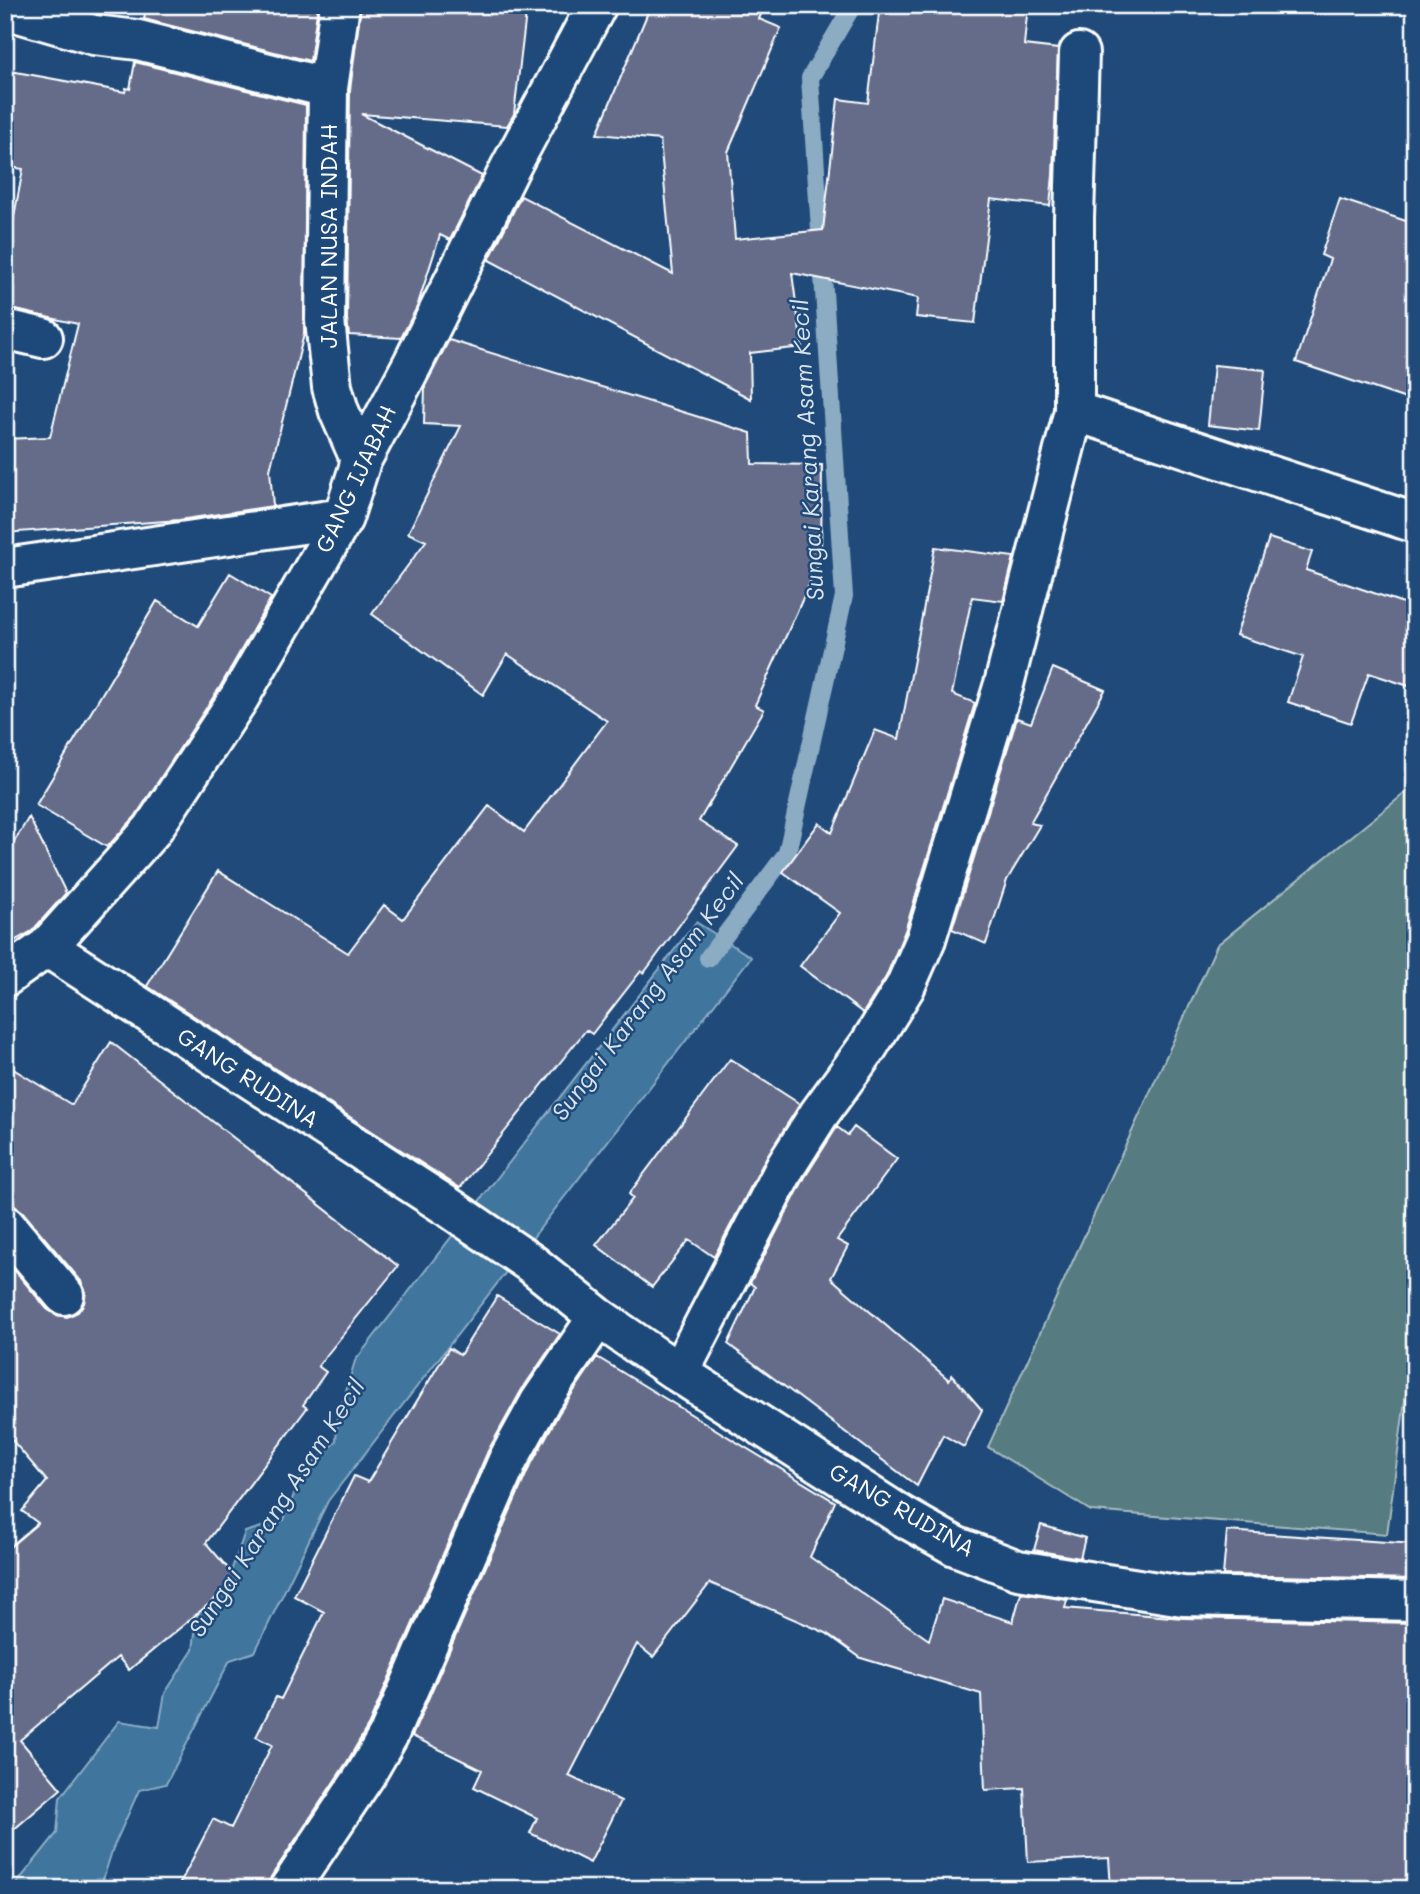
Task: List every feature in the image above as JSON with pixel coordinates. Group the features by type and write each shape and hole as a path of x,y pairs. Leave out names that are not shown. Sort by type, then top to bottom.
{"street":[{"name":"JALAN NUSA INDAH","path":"340,5 328,88 326,320 332,387 339,411 361,461"},
{"name":"GANG IJABAH","path":"5,977 47,947 152,830 239,698 343,518 361,461 510,168 597,5"},
{"path":"5,9 94,35 138,40 328,88"},
{"path":"679,1373 786,1166 898,999 926,939 1004,684 1074,411 1073,295 1079,53"},
{"path":"5,329 43,338"},
{"path":"1074,411 1415,523"},
{"path":"5,568 343,518"},
{"name":"GANG RUDINA","path":"47,947 450,1208 532,1264 598,1317 679,1373 902,1516 955,1546 1018,1570 1183,1596 1415,1601"},
{"path":"5,1225 64,1295"},
{"path":"289,1889 366,1774 389,1734 508,1460 541,1402 598,1317"}],"green space":[{"path":"1415,785 1415,1326 1387,1534 1091,1511 988,1447 1217,945"}],"water":[{"path":"696,922 751,957 328,1501 255,1652 230,1660 166,1784 139,1790 113,1848 100,1889 12,1889 57,1833 60,1798 119,1721 159,1727 165,1693 193,1650 197,1616 230,1574 245,1532 284,1520 301,1476 336,1441 338,1417 355,1361"}],"building":[{"path":"147,5 318,5 310,61 144,19"},
{"path":"361,5 527,5 514,114 507,126 361,114 482,176 450,240 440,235 417,307 401,338 349,335 347,319 350,90"},
{"path":"651,5 765,5 759,19 781,28 728,152 735,239 823,230 838,99 868,103 880,5 1028,5 1024,45 1058,49 1050,206 991,199 975,323 916,317 918,298 792,273 802,347 750,353 751,399 489,260 521,196 673,274 660,140 597,134"},
{"path":"135,62 306,105 304,334 270,470 273,506 179,520 5,533 5,439 50,437 78,324 5,308 5,264 23,169 5,166 5,70 125,92 126,88 130,89"},
{"path":"1340,199 1415,224 1415,402 1296,362 1330,259 1321,255"},
{"path":"449,340 751,433 752,464 822,465 821,558 755,705 764,710 699,821 738,846 644,973 641,971 592,1034 586,1030 460,1188 147,986 218,871 348,953 384,905 403,919 489,806 524,832 607,721 507,654 483,695 372,614 426,541 408,533 461,426 424,424 425,386"},
{"path":"1214,365 1265,370 1259,431 1208,425"},
{"path":"1269,538 1312,552 1306,570 1415,607 1415,688 1369,673 1351,723 1288,702 1303,657 1236,635"},
{"path":"935,547 1014,557 1003,601 972,597 952,694 975,703 905,931 886,977 863,1013 800,966 840,913 783,872 819,823 832,833 875,730 899,739"},
{"path":"230,573 271,598 220,687 135,817 107,847 36,805 157,601 198,626"},
{"path":"1053,668 1105,690 1030,823 1040,825 1007,880 986,944 952,929 1017,718 1031,723"},
{"path":"29,817 66,893 32,931 5,946 5,857"},
{"path":"111,1042 398,1266 318,1366 326,1372 303,1405 307,1408 206,1543 238,1580 129,1670 118,1657 20,1740 61,1789 5,1837 5,1551 38,1523 22,1511 47,1481 5,1432 5,1259 47,1309 56,1315 67,1317 78,1312 84,1303 86,1292 81,1281 22,1211 13,1205 5,1204 5,1064 72,1105"},
{"path":"730,1059 800,1104 767,1156 714,1257 689,1240 652,1287 596,1245 633,1198 629,1194"},
{"path":"837,1127 848,1135 854,1127 897,1159 837,1240 848,1246 831,1278 949,1380 952,1375 982,1410 964,1447 943,1435 917,1486 728,1344 755,1287 750,1283 805,1177"},
{"path":"497,1296 560,1334 521,1391 488,1451 369,1724 271,1877 267,1889 177,1889 213,1819 231,1828 272,1745 256,1737 276,1697 281,1699 324,1612 294,1596 354,1476 368,1482 449,1348 460,1355"},
{"path":"597,1357 835,1502 810,1557 929,1640 942,1599 1013,1622 1021,1593 1067,1600 1065,1608 1183,1618 1415,1623 1415,1876 1406,1876 1407,1889 1111,1889 1109,1858 1028,1862 1024,1788 985,1790 981,1694 861,1658 826,1633 710,1583 653,1657 637,1644 569,1776 621,1801 590,1863 530,1833 537,1818 474,1787 482,1770 412,1736 528,1470 559,1413"},
{"path":"1041,1525 1085,1538 1080,1558 1034,1550"},
{"path":"1227,1531 1415,1544 1415,1579 1223,1575"}],"waterway":[{"name":"Sungai Karang Asam Kecil","path":"708,958 787,853 844,596 810,78 853,5"}]}
